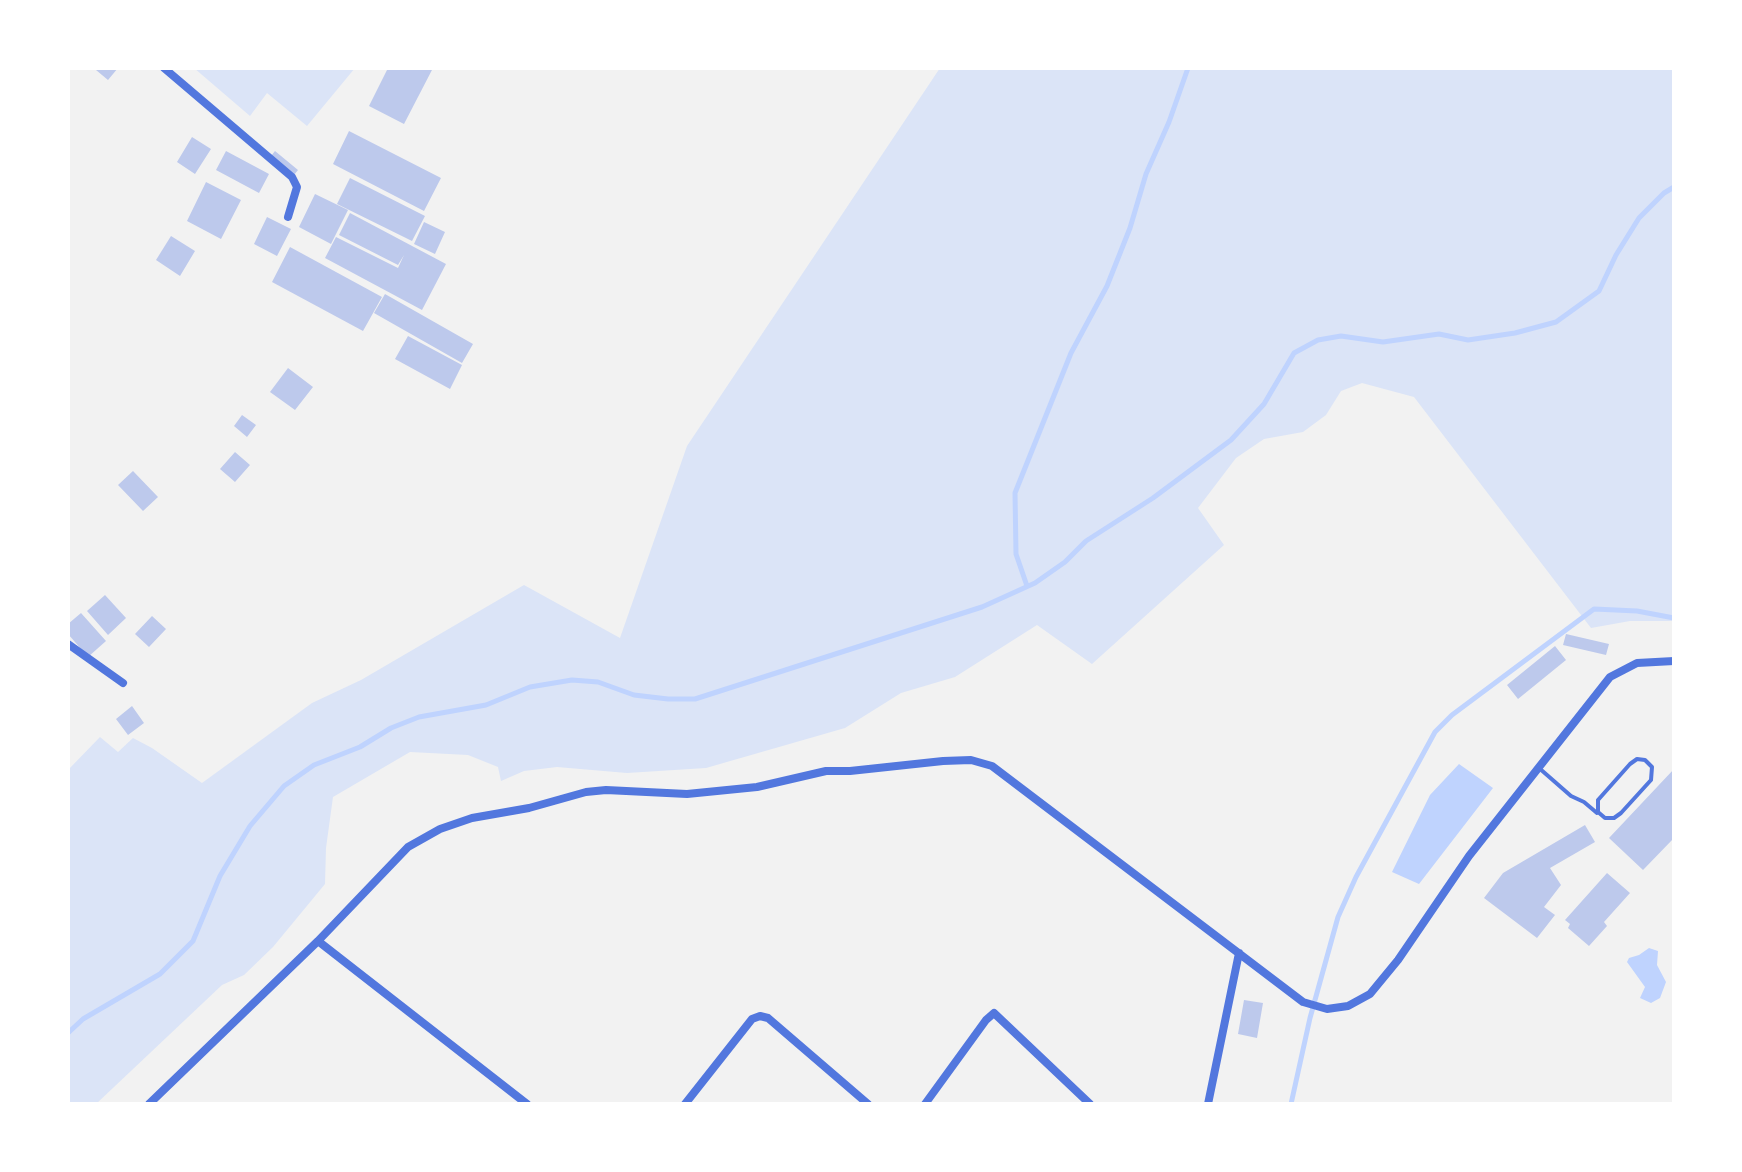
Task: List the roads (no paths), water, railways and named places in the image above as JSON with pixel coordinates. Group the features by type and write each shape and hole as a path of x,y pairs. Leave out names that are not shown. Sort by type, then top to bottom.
{"street":[{"path":"164,68 292,177 297,187 288,217"},
{"path":"68,644 123,683"},
{"path":"149,1104 318,941 408,847 440,829 472,818 529,808 586,792 687,794 731,791 826,771 971,760 992,766 1303,1002 1327,1009 1348,1006 1370,994 1398,960 1469,856 1610,677 1637,663 1674,661"},
{"path":"318,941 527,1104"},
{"path":"1208,1104 1239,953"},
{"path":"925,1104 994,1013 1090,1104"},
{"path":"685,1104 752,1019 760,1016 768,1018 868,1104"}],"lane":[{"path":"1539,768 1571,796 1584,802 1601,815 1609,819 1618,816 1651,780 1652,767 1645,760 1633,761 1600,796 1596,804 1601,815"},
{"path":"1584,802 1600,796"}],"water":[{"path":"1459,764 1493,788 1419,884 1392,872 1430,795"},
{"path":"1649,948 1658,951 1657,965 1666,982 1660,998 1651,1003 1640,998 1645,987 1627,962"}],"waterway":[{"path":"1027,586 1016,554 1015,493 1071,353 1107,286 1130,228 1146,174 1188,68"},
{"path":"68,1033 83,1019 160,974 193,941 220,876 250,826 284,786 314,765 360,747 391,728 419,717 486,705 530,687 572,680 598,682 634,695 695,699 982,607 1035,583 1065,562 1086,541 1153,498 1231,440 1264,404 1294,353 1318,340 1341,336 1383,342 1439,334 1468,340 1515,333 1556,322 1599,291 1639,218 1674,187"},
{"path":"1291,1104 1310,1018 1338,917 1356,877 1435,732 1452,715 1594,609 1637,611 1674,618"}]}
